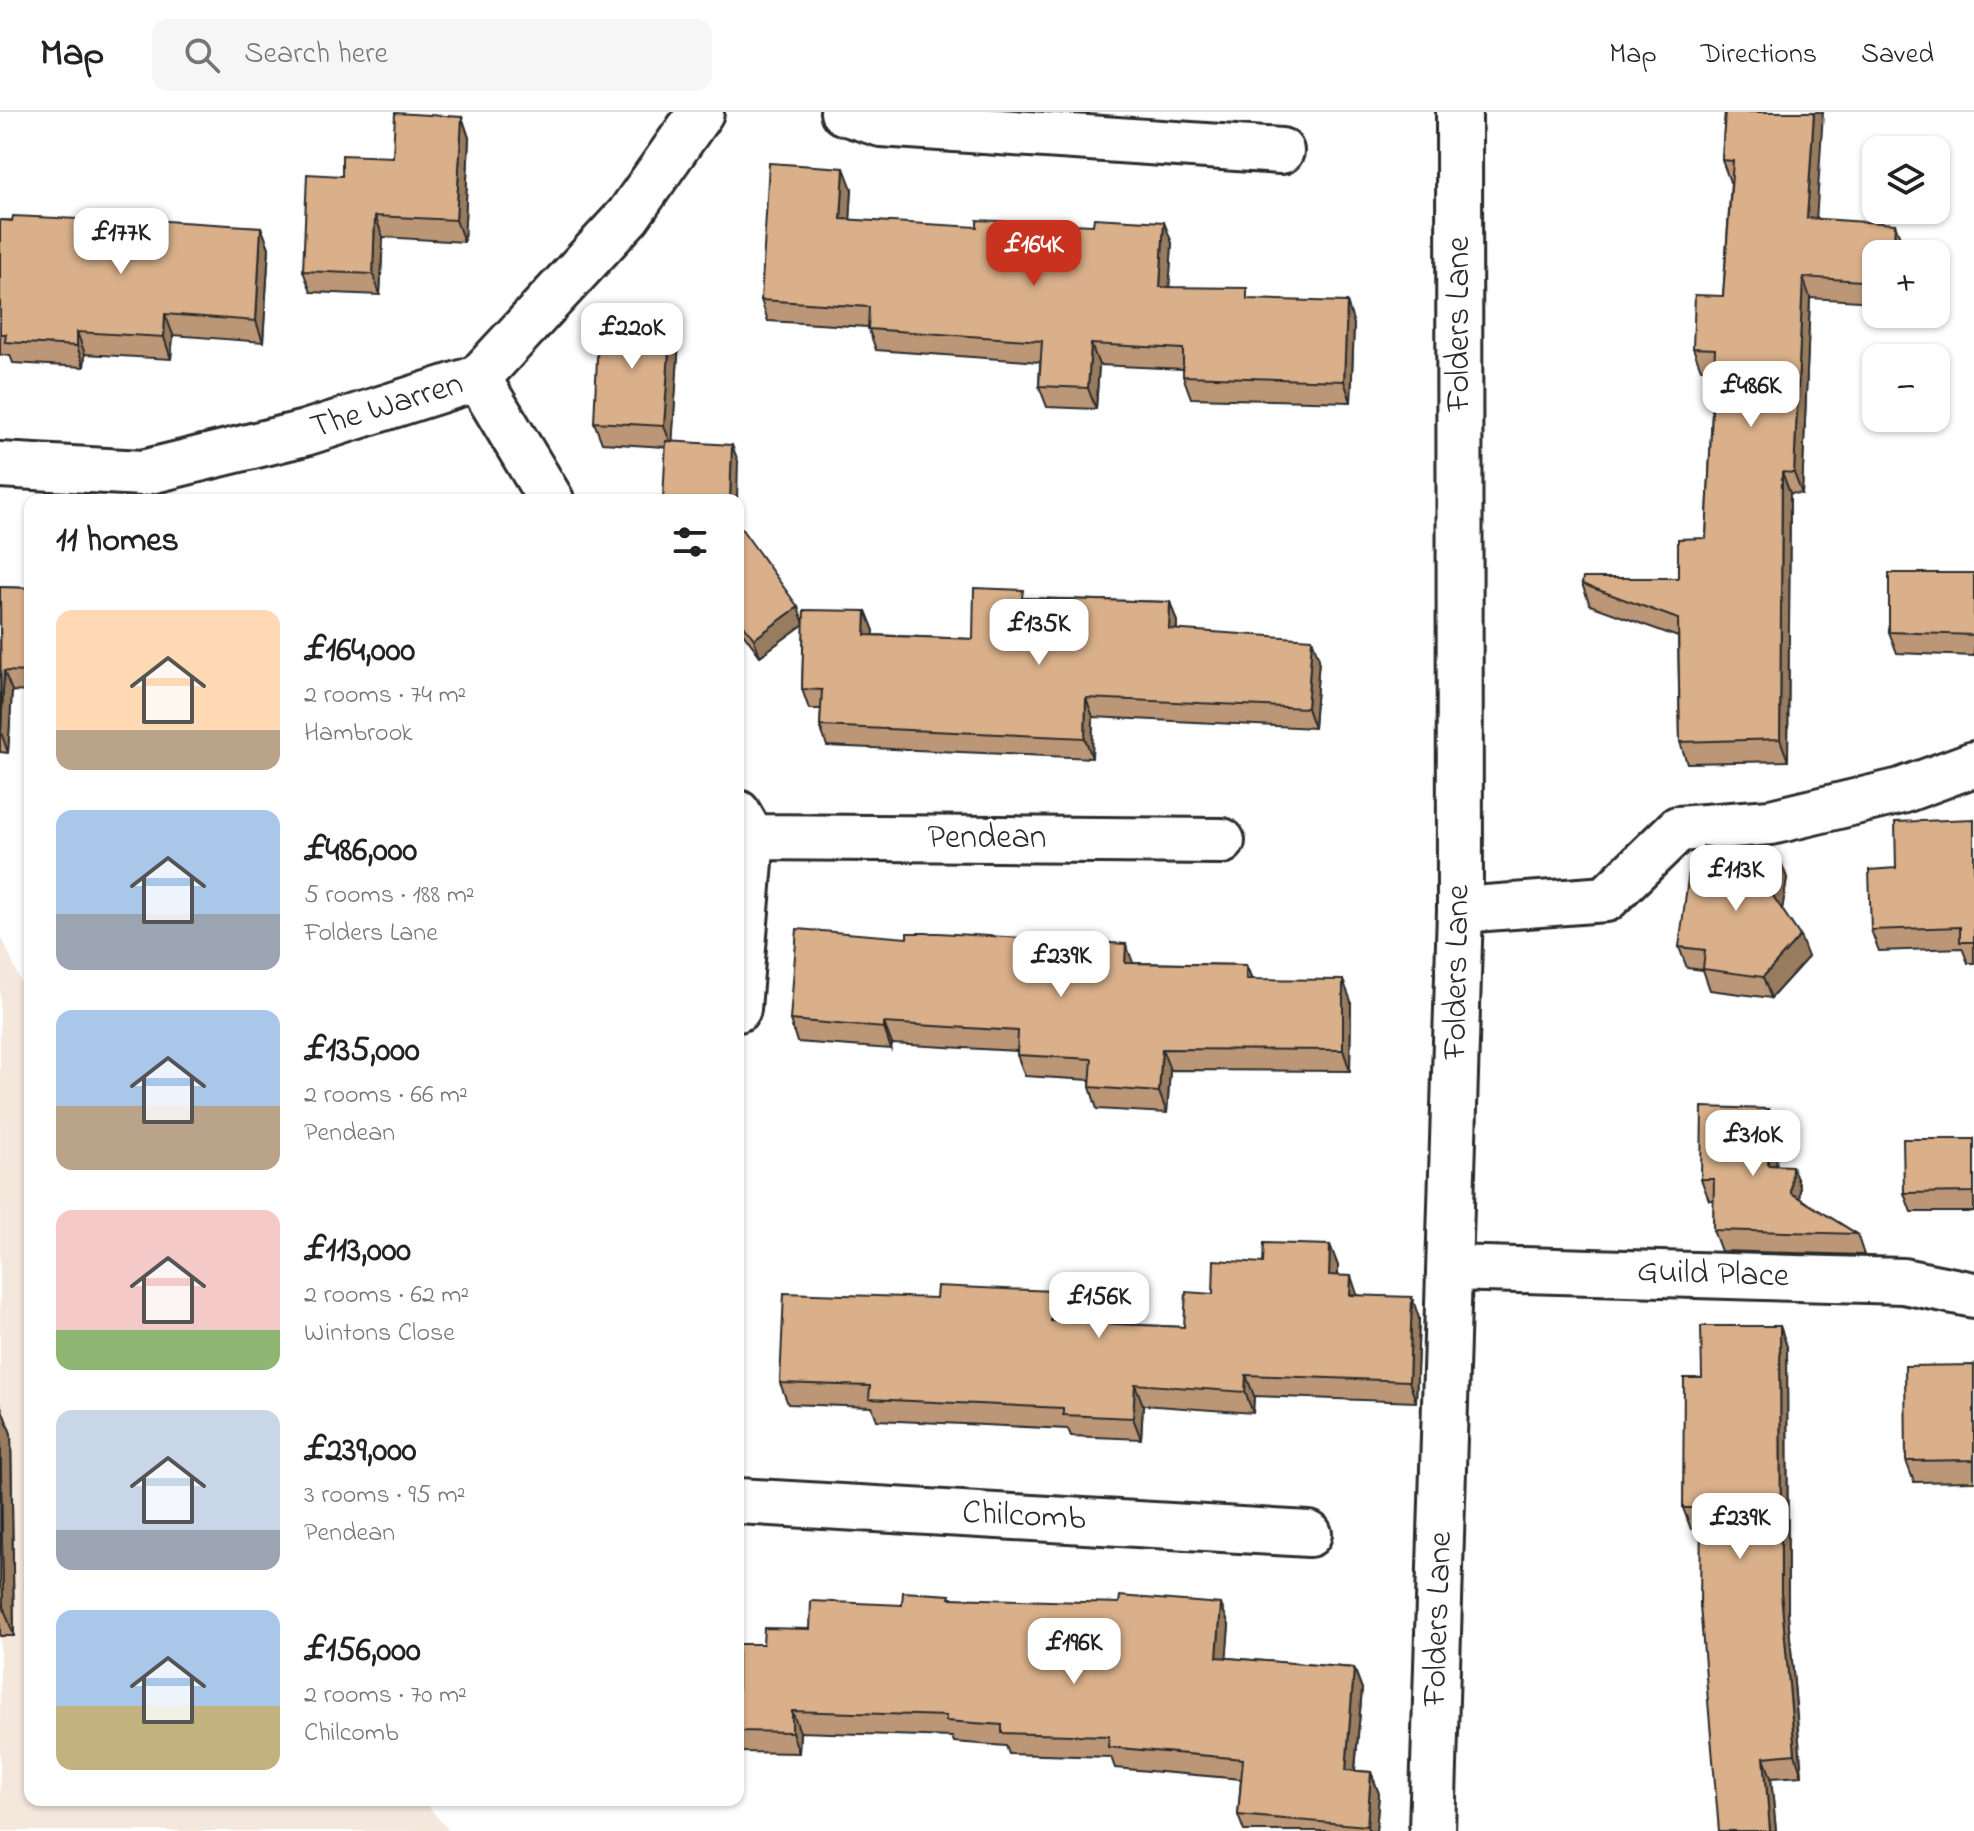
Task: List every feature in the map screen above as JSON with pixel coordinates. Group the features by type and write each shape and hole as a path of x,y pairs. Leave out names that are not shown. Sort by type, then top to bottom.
{"street":[{"name":"The Warren","path":"0,465 142,473 305,433 478,378 628,216 701,112"},
{"path":"843,112 881,124 1281,151"},
{"name":"Folders Lane","path":"1432,1831 1460,910 1459,112"},
{"path":"478,378 547,494"},
{"path":"1460,910 1606,899 1678,829 1771,822 1901,791 1974,764"},
{"path":"744,851 745,825"},
{"name":"Pendean","path":"745,825 1222,841"},
{"name":"Guild Place","path":"1451,1268 1903,1281 1974,1295"},
{"name":"Chilcomb","path":"744,1501 1309,1534"}],"shaded area":[{"path":"0,933 24,990 24,1806 428,1806 449,1831 0,1831"}],"building":[{"path":"1725,112 1814,112 1807,218 1895,224 1894,240 1862,240 1862,281 1803,277 1794,473 1782,472 1780,739 1680,742 1678,619 1582,584 1583,578 1678,578 1678,539 1706,538 1715,349 1693,348 1695,295 1723,296 1733,161 1722,160"},
{"path":"395,113 462,117 456,220 375,216 373,274 303,271 307,174 342,176 342,155 393,157"},
{"path":"769,163 844,168 841,219 977,227 977,220 1093,225 1094,218 1164,222 1160,287 1247,288 1247,299 1347,302 1344,381 1183,376 1183,349 1091,344 1088,388 1039,386 1042,341 868,329 869,307 761,300"},
{"path":"13,216 101,220 102,217 261,227 256,321 165,314 164,337 77,332 77,346 5,342 6,334 0,334 0,220 12,221"},
{"path":"599,316 671,320 664,426 594,422"},
{"path":"666,441 732,445 730,494 663,494"},
{"path":"744,532 798,607 754,639 744,625"},
{"path":"1889,573 1974,573 1974,635 1889,632"},
{"path":"0,587 24,588 24,672 4,671 1,732"},
{"path":"974,588 1023,590 1022,598 1170,602 1169,629 1312,639 1307,708 1086,698 1085,738 820,726 822,690 802,689 804,610 866,611 865,635 973,639"},
{"path":"1974,819 1974,942 1960,942 1960,927 1871,930 1869,870 1896,868 1895,822"},
{"path":"1703,846 1779,857 1773,896 1800,936 1763,977 1703,969 1705,950 1679,947 1689,871 1698,873"},
{"path":"797,929 907,938 907,933 938,933 1126,944 1125,963 1246,965 1246,979 1343,980 1343,1050 1162,1049 1159,1092 1090,1087 1092,1059 1017,1055 1018,1031 884,1023 884,1028 790,1020"},
{"path":"1702,1107 1769,1109 1768,1165 1792,1166 1791,1193 1857,1234 1713,1230 1714,1179 1701,1179"},
{"path":"1903,1139 1974,1139 1974,1192 1904,1193"},
{"path":"1264,1243 1330,1245 1329,1275 1351,1276 1350,1295 1412,1297 1409,1381 1246,1375 1245,1392 1135,1384 1133,1418 1063,1415 1063,1408 869,1399 870,1386 780,1383 784,1293 936,1298 937,1286 1053,1291 1051,1321 1184,1327 1186,1292 1213,1294 1214,1260 1263,1263"},
{"path":"1701,1326 1780,1326 1781,1593 1795,1754 1764,1757 1770,1831 1719,1831 1700,1606 1701,1508 1683,1508 1684,1378 1702,1378"},
{"path":"1974,1365 1974,1460 1906,1461 1905,1366"},
{"path":"0,1410 3,1606 0,1606"},
{"path":"903,1592 950,1595 949,1598 1119,1603 1120,1596 1221,1604 1217,1657 1354,1668 1346,1770 1371,1772 1367,1826 1238,1815 1243,1759 1108,1747 1109,1736 1002,1733 1002,1725 946,1721 946,1716 792,1711 792,1732 744,1731 744,1644 763,1644 764,1628 810,1629 811,1601 902,1605"}]}
